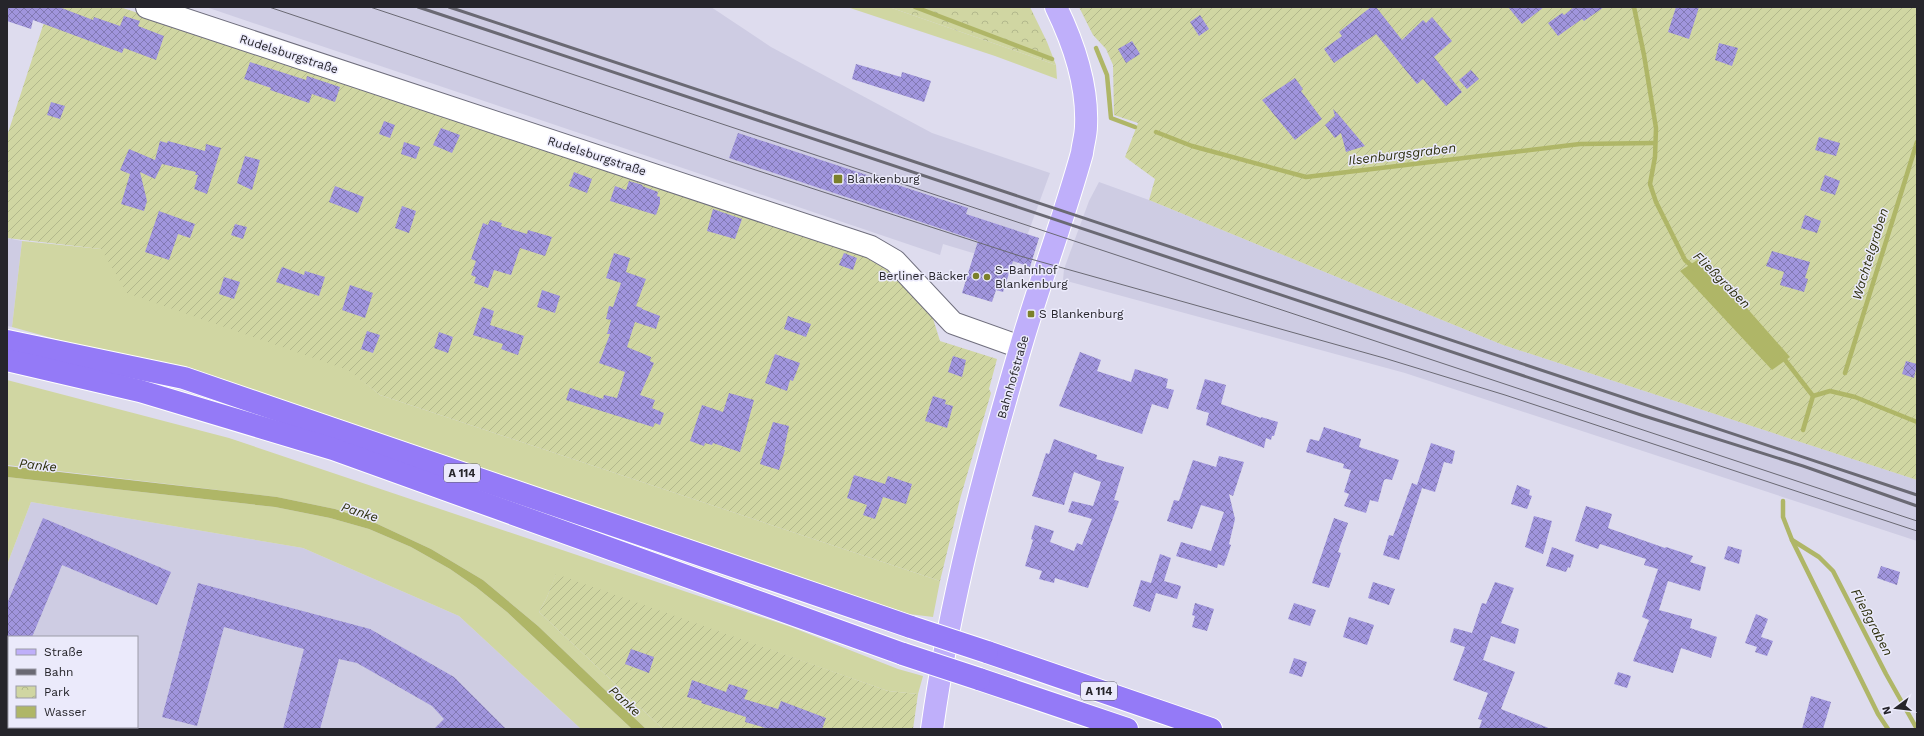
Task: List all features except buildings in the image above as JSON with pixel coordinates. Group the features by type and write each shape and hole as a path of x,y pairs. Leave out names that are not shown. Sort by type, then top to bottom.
{"highway":[{"name":"A 114","path":"7,341 184,378 1211,729"},
{"name":"A 114","path":"7,360 140,391 333,449 903,654 1127,729"}],"main road":[{"name":"Bahnhofstraße","path":"932,729 958,582 980,494 1020,347 1082,153 1086,126 1082,76 1076,55 1056,7"}],"street":[{"name":"Rudelsburgstraße","path":"148,7 871,247 895,261 953,324 1020,347"}],"shaded area":[{"path":"206,7 711,7 771,47 932,133 1050,173 1016,266 943,244 940,255"},
{"path":"1099,182 1149,200 1503,345 1917,480 1917,541 1405,373 1063,280 1064,269 1089,201"},
{"path":"7,238 22,241 12,327 7,326"},
{"path":"31,502 303,548 459,616 581,729 110,729 108,728 138,728 138,636 8,636 7,685 7,565"}],"green space":[{"path":"49,7 120,7 870,258 901,280 930,309 940,341 997,359 989,389 991,393 960,499 940,581 380,395 348,370 127,293 101,249 7,238 7,136"},
{"path":"847,7 889,7 1056,65 1057,79 995,56"},
{"path":"889,7 1030,7 1056,65"},
{"path":"1079,7 1917,7 1917,480 1503,345 1149,200 1155,179 1125,157 1138,123 1114,115 1113,65 1106,49 1093,35"},
{"path":"22,241 101,249 349,370 380,395 940,581 933,617 909,614 219,384 12,327"},
{"path":"7,380 229,438 791,627 898,669 923,676 918,694 888,691 556,575 539,612 663,729 646,729 538,626 483,580 431,549 371,521 335,509 277,497 7,465"},
{"path":"7,477 275,507 330,518 369,529 411,547 450,569 476,587 507,612 632,729 581,729 459,616 303,548 31,502 7,565"},
{"path":"556,574 888,691 918,694 913,729 663,729 539,612"}],"water":[{"path":"1702,257 1790,357 1772,370 1680,271"},
{"path":"7,466 277,497 335,509 371,521 431,549 483,580 538,626 646,729 632,729 507,612 476,587 450,569 411,547 369,529 330,518 275,507 7,477"}],"waterway":[{"name":"Ilsenburgsgraben","path":"915,7 1052,59"},
{"name":"Fließgraben","path":"1634,7 1644,55 1656,128 1655,157 1650,184 1656,202 1685,260 1695,269"},
{"name":"Ilsenburgsgraben","path":"1096,48 1107,75 1111,118 1135,127"},
{"name":"Ilsenburgsgraben","path":"1156,132 1192,146 1306,177 1580,144 1655,143"},
{"name":"Wachtelgraben","path":"1845,373 1917,142"},
{"name":"Fließgraben","path":"1782,356 1813,396 1803,430"},
{"path":"1813,396 1830,391 1855,397 1917,422"},
{"name":"Fließgraben","path":"1783,501 1783,517 1792,540 1878,714 1888,729"},
{"name":"Fließgraben","path":"1792,540 1819,557 1833,571 1886,674 1917,729"}],"tram line":[{"path":"269,7 728,161 1020,256 1384,358 1505,395 1917,531"},
{"path":"370,7 1917,521"}],"railway":[{"path":"418,7 1641,415 1803,466 1917,506"},
{"path":"449,7 1917,495"}],"place":[{"name":"Blankenburg","path":"838,179"},
{"name":"Berliner Bäcker","path":"976,276"},
{"name":"S-Bahnhof Blankenburg","path":"987,277"},
{"name":"S Blankenburg","path":"1031,314"}],"water label":[{"name":"Panke","path":"38,465"},
{"name":"Panke","path":"360,512"},
{"name":"Panke","path":"625,701"}]}
